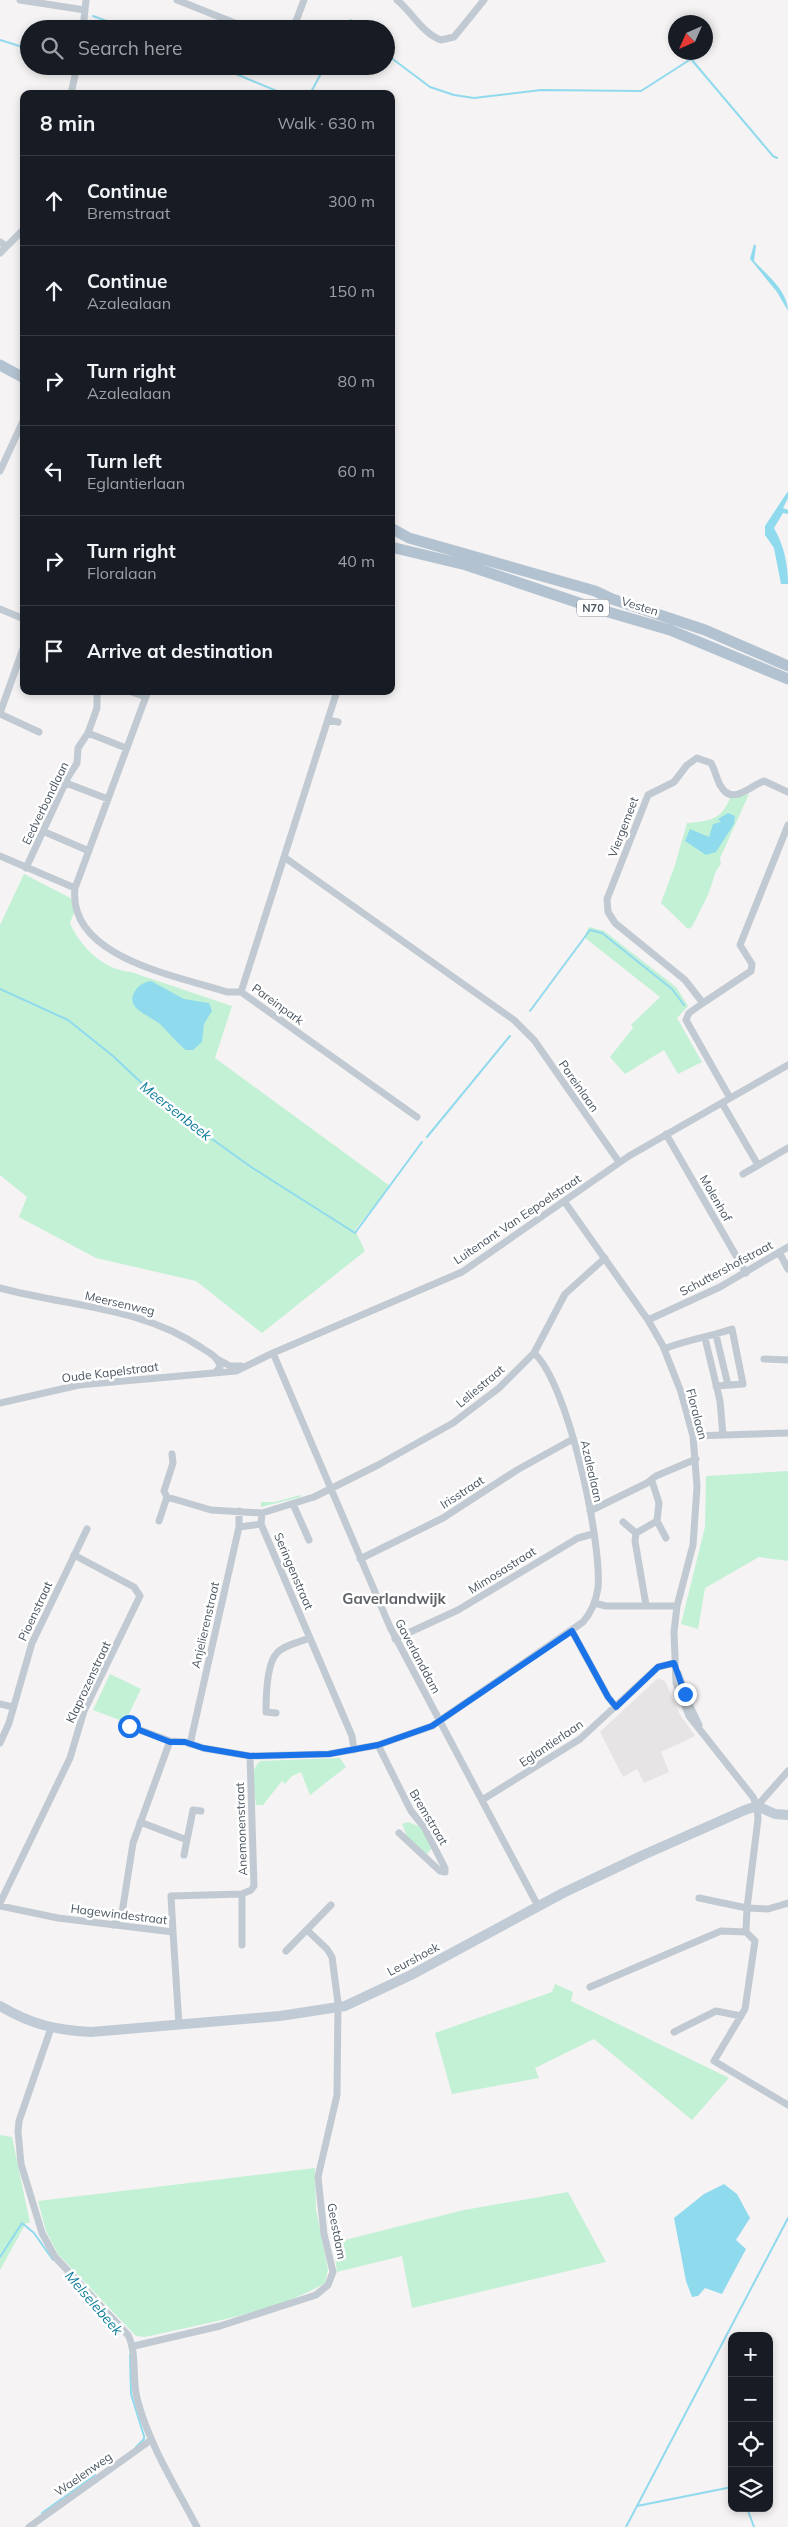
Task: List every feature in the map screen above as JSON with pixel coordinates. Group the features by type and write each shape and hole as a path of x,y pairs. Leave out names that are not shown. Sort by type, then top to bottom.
{"main road":[{"path":"0,365 20,376"},
{"name":"Vesten","path":"395,531 409,538 488,559 595,592 705,630 788,666"},
{"name":"Vesten","path":"395,548 466,565 591,607 670,630 788,679"}],"street":[{"path":"20,0 85,10"},
{"path":"84,20 86,0"},
{"path":"177,0 227,20"},
{"path":"296,20 304,0"},
{"path":"397,0 412,12 418,23 441,40 454,37 484,0"},
{"path":"72,90 75,75"},
{"path":"0,253 3,244 20,232"},
{"path":"0,471 20,428"},
{"path":"0,609 20,617"},
{"path":"20,657 0,713 39,732"},
{"name":"Eedverbondlaan","path":"26,868 44,832 47,821 77,763 78,748 88,734 97,708 97,695"},
{"path":"147,695 75,888 74,899 84,926 119,956 227,992 241,992"},
{"name":"Pareinpark","path":"336,695 241,992 417,1118"},
{"path":"328,720 338,722"},
{"path":"88,734 126,748"},
{"name":"Viergemeet","path":"703,1003 685,980 615,923 608,912 607,899 646,798 651,791 674,782 687,765 696,758 711,763 719,784 728,793 740,794 764,781 788,792"},
{"path":"66,783 108,799"},
{"path":"730,1098 686,1020 689,1013 751,971 752,964 740,945 788,825"},
{"path":"44,832 89,851"},
{"path":"0,856 75,888"},
{"name":"Pareinlaan","path":"284,857 519,1025 534,1040 619,1162"},
{"name":"Luitenant Van Eepoelstraat","path":"218,1370 236,1371 244,1365 462,1272 619,1162 788,1065"},
{"path":"722,1103 758,1165"},
{"name":"Molenhof","path":"666,1134 746,1273"},
{"path":"743,1174 788,1148"},
{"name":"Floralaan","path":"564,1201 648,1320 664,1349 681,1392 693,1436 697,1494 693,1545 677,1606 674,1663 703,1734 757,1806"},
{"name":"Schuttershofstraat","path":"648,1320 746,1273 788,1247"},
{"path":"779,1252 788,1269"},
{"name":"Leliestraat","path":"262,1513 293,1504 331,1488 453,1423 499,1388 534,1353 565,1294 605,1258"},
{"name":"Meersenweg","path":"0,1288 127,1314 152,1321 189,1339 216,1358"},
{"path":"664,1349 684,1341 705,1338 732,1329 743,1384 716,1386"},
{"path":"716,1334 728,1385"},
{"path":"705,1338 722,1413 723,1435"},
{"name":"Gaverlanddam","path":"273,1353 395,1639 538,1906"},
{"name":"Azalealaan","path":"439,1721 572,1631 587,1617 594,1603 598,1586 593,1534 590,1511 573,1439 552,1378 546,1366 534,1353"},
{"path":"216,1358 230,1366 244,1365"},
{"path":"216,1358 218,1370"},
{"path":"764,1359 788,1360"},
{"name":"Oude Kapelstraat","path":"0,1403 79,1385 218,1370"},
{"path":"693,1436 788,1433"},
{"name":"Irisstraat","path":"360,1559 443,1518 516,1470 573,1439"},
{"path":"159,1521 167,1497 164,1491 173,1463 172,1454"},
{"path":"590,1511 652,1480 656,1476 696,1459"},
{"path":"652,1480 658,1502 656,1521 666,1538"},
{"path":"167,1497 204,1509 262,1513"},
{"path":"293,1504 309,1540"},
{"name":"Anjelierenstraat","path":"190,1744 239,1527 239,1511"},
{"name":"Seringenstraat","path":"262,1513 261,1524 352,1736 354,1750"},
{"path":"636,1533 656,1521"},
{"path":"623,1522 636,1533"},
{"path":"239,1527 261,1524"},
{"name":"Pioenstraat","path":"0,1744 32,1643 87,1529"},
{"path":"636,1533 635,1542 646,1605"},
{"name":"Mimosastraat","path":"395,1639 482,1596 578,1538 593,1534"},
{"name":"Klaprozenstraat","path":"0,1904 70,1758 84,1711 140,1596 134,1587 74,1555"},
{"path":"594,1603 606,1606 677,1606"},
{"path":"572,1631 608,1697 616,1707"},
{"path":"276,1712 266,1714 268,1682 274,1658 280,1651 310,1638"},
{"name":"Eglantierlaan","path":"482,1800 580,1739 658,1667 674,1663"},
{"path":"0,1704 13,1707"},
{"path":"129,1726 170,1742 250,1756 329,1754 354,1750 378,1745 422,1731 439,1721"},
{"path":"113,1925 122,1913 127,1868 140,1822 170,1742"},
{"name":"Bremstraat","path":"378,1745 411,1811 424,1827 446,1868 445,1872 440,1870 399,1833"},
{"name":"Anemonenstraat","path":"173,1932 171,1896 242,1894 251,1890 254,1881 250,1756"},
{"path":"746,1932 747,1908 758,1819 757,1806 763,1796 788,1771"},
{"path":"757,1806 775,1814 788,1815"},
{"name":"Leurshoek","path":"0,2006 23,2019 51,2028 91,2032 179,2025 337,2008 357,2002 411,1975 538,1906 641,1856 757,1806"},
{"path":"184,1855 193,1810 201,1811"},
{"path":"140,1822 187,1840"},
{"name":"Anemonenstraat","path":"242,1894 242,1945"},
{"path":"699,1898 747,1908 768,1909 788,1903"},
{"name":"Hagewindestraat","path":"0,1904 58,1918 173,1932 179,2025"},
{"path":"286,1951 332,1905"},
{"name":"Geestdam","path":"134,2346 229,2323 316,2295 328,2285 333,2272 324,2234 318,2177 337,2095 339,2070 337,1990 332,1957 327,1949 307,1930"},
{"path":"590,1987 721,1931 746,1932 755,1941 745,2009 714,2061 788,2105"},
{"path":"674,2032 716,2011 742,2016"},
{"path":"51,2028 20,2121 18,2132 21,2164 42,2233 54,2257 128,2335 134,2346 133,2375 138,2401 151,2440 197,2527"},
{"name":"Waelenweg","path":"29,2527 151,2440"}],"shaded area":[{"path":"658,1678 665,1681 679,1713 695,1736 661,1752 669,1772 644,1783 637,1769 623,1777 600,1732"}],"green space":[{"path":"749,794 720,858 721,864 716,871 708,895 692,927 688,929 661,903 675,865 687,823 714,818 723,811 730,798"},
{"path":"24,874 78,902 70,923 74,932 87,949 102,962 111,967 232,1006 215,1058 390,1186 355,1230 365,1251 262,1333 196,1281 96,1258 19,1217 27,1197 0,1175 0,925"},
{"path":"589,927 604,931 676,987 688,1006 677,1018 702,1062 678,1074 664,1050 625,1074 610,1057 633,1028 631,1025 660,997 584,937"},
{"path":"788,1471 788,1561 759,1557 705,1588 698,1629 681,1624 705,1527 706,1476"},
{"path":"300,1495 301,1497 261,1507 261,1502 275,1502"},
{"path":"110,1674 141,1689 125,1722 93,1710"},
{"path":"340,1758 346,1767 310,1795 301,1772 292,1776 285,1784 282,1781 263,1805 256,1805 253,1775 257,1764 261,1761"},
{"path":"408,1822 421,1827 432,1848 427,1854 408,1839 402,1824"},
{"path":"555,1984 573,1992 571,2001 729,2078 692,2120 594,2039 535,2068 539,2078 452,2094 435,2033 552,1992"},
{"path":"0,2135 12,2137 30,2223 26,2223 0,2270"},
{"path":"315,2168 316,2209 328,2270 325,2283 283,2303 260,2310 145,2337 136,2336 58,2254 46,2231 38,2201"},
{"path":"568,2192 606,2262 412,2308 402,2256 337,2272 333,2243 464,2210"}],"water":[{"path":"754,244 756,246 754,261 781,290 785,297 788,311 777,292 750,259"},
{"path":"788,491 788,498 783,508 788,510 788,514 783,513 774,528 783,548 787,569 788,584 781,584 774,548 765,535 765,526"},
{"path":"728,813 735,816 734,824 716,852 706,855 685,841 690,829 709,837 713,824 721,822 718,819"},
{"path":"151,981 184,999 209,1003 212,1011 204,1024 202,1042 193,1050 186,1050 160,1024 135,1007 132,997 135,991 142,984"},
{"path":"724,2184 737,2194 750,2218 736,2240 746,2249 722,2294 705,2288 698,2296 692,2297 686,2281 674,2218 704,2194"}],"waterway":[{"path":"93,16 104,20"},
{"path":"0,40 20,46"},
{"path":"395,61 430,87 454,95 474,98 541,90 641,91 691,59 773,156 777,158"},
{"path":"239,75 274,90"},
{"path":"312,90 320,75"},
{"path":"530,1011 590,930 602,933 672,989 684,1005"},
{"name":"Meersenbeek","path":"0,989 68,1020 113,1056 166,1106 251,1167 355,1233 422,1142"},
{"path":"427,1137 510,1036"},
{"path":"626,2527 788,2218"},
{"name":"Melselebeek","path":"0,2257 22,2223 34,2233 53,2260"},
{"name":"Melselebeek","path":"130,2355 131,2394 144,2436 144,2439 136,2447"},
{"name":"Melselebeek","path":"42,2513 95,2475"},
{"path":"637,2506 728,2488"},
{"path":"748,2512 754,2527"}],"district":[{"name":"Gaverlandwijk","path":"394,1598"}],"route":[{"path":"129,1726 170,1742 185,1742 203,1748 250,1756 329,1754 378,1745 432,1726 572,1631 608,1697 616,1707 662,1665 674,1663 685,1694"}]}
